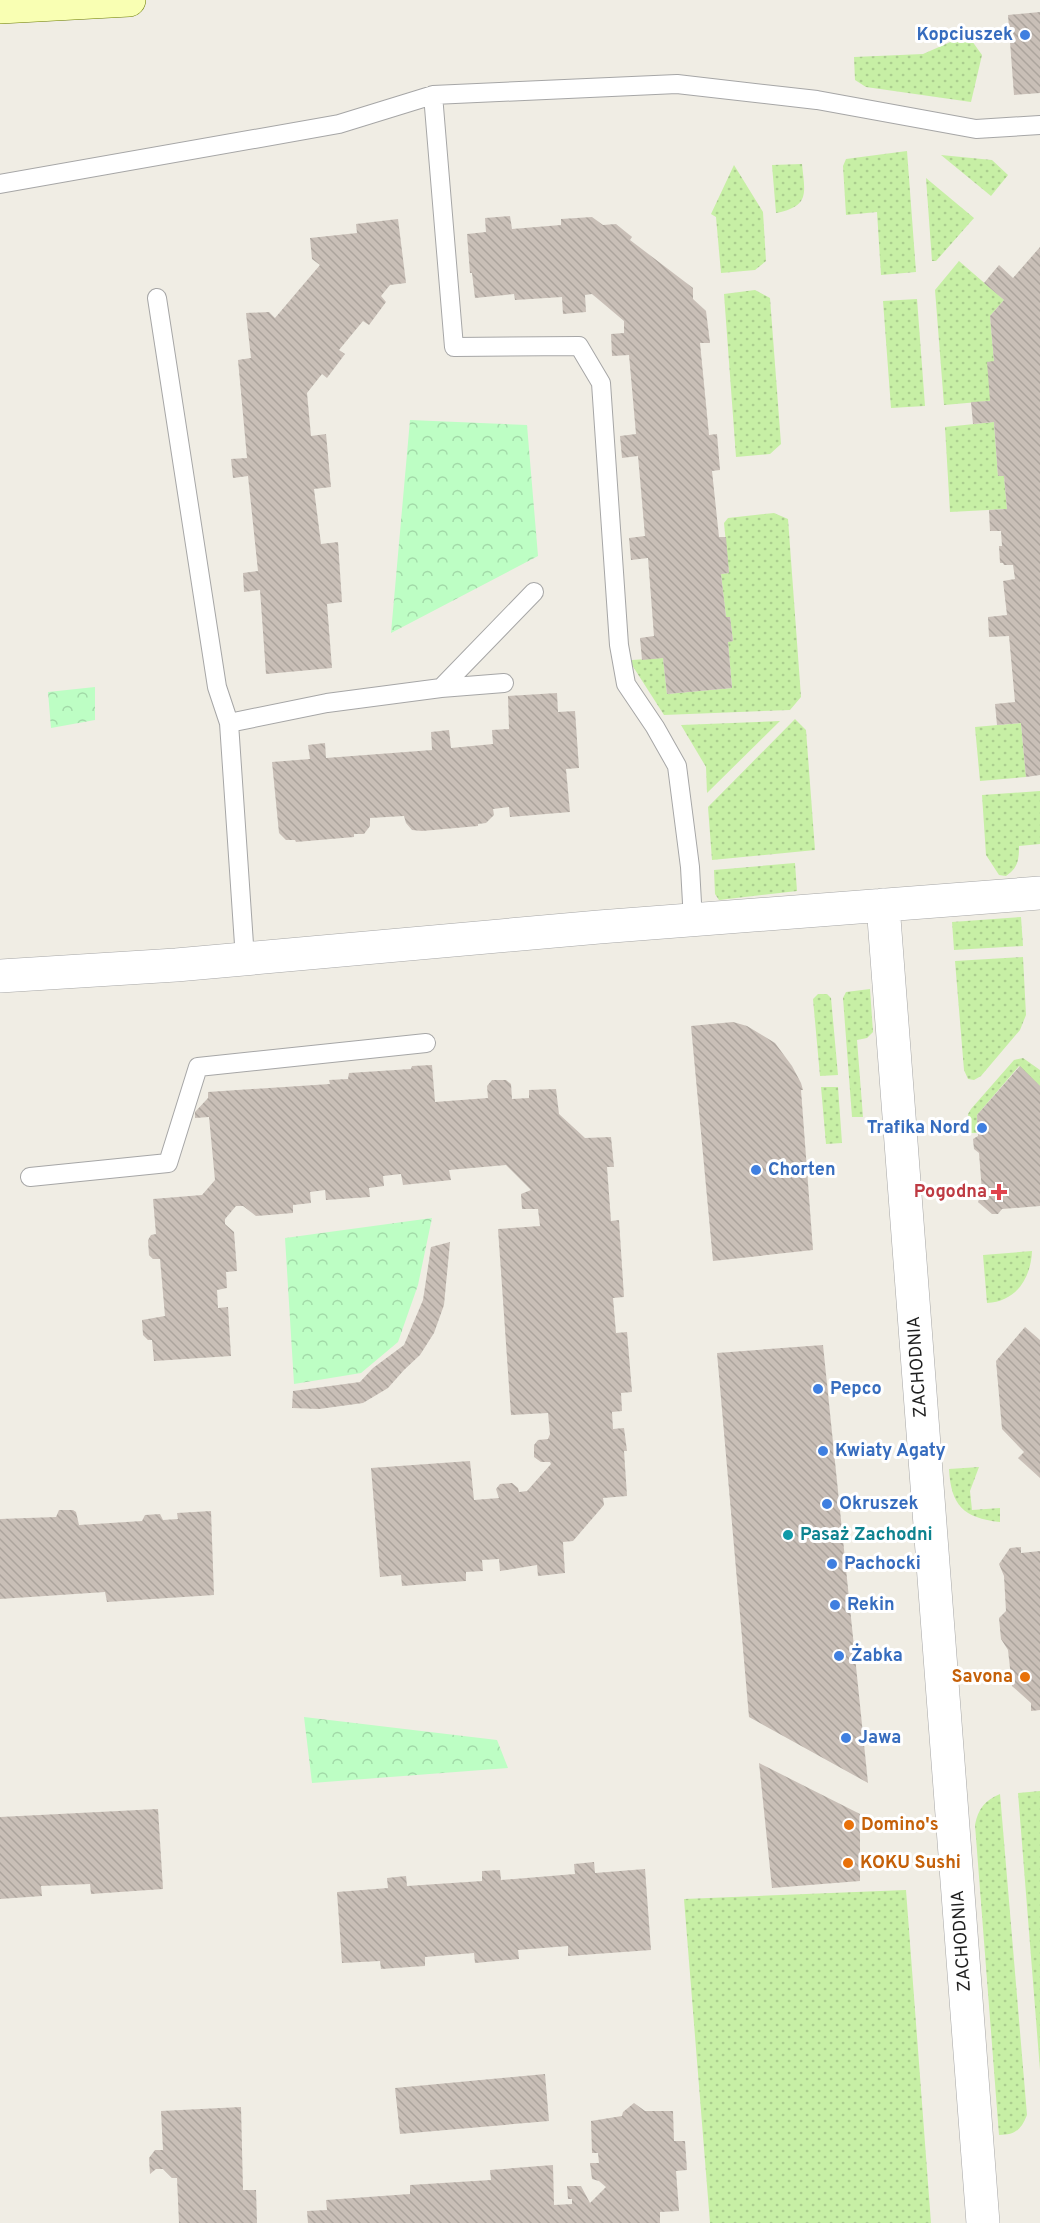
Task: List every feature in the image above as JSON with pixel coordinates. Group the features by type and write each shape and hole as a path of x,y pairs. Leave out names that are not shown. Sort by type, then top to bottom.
{"main road":[{"path":"0,7 129,0"}],"street":[{"path":"0,976 245,959 599,927 1040,893"},
{"name":"ZACHODNIA","path":"883,905 983,2223"}],"lane":[{"path":"0,184 339,124 433,95 677,84 817,100 976,129 1040,125"},
{"path":"433,95 454,347 579,346 601,382 613,574 621,655 626,684 655,727 677,766 690,867 693,921"},
{"path":"157,298 217,687 229,723 245,959"},
{"path":"441,688 534,592"},
{"path":"229,723 327,703 441,688 504,683"},
{"path":"30,1177 168,1163 198,1067 426,1043"}],"green space":[{"path":"971,33 972,41 982,55 971,102 866,87 855,80 854,57 923,54"},
{"path":"907,151 916,272 881,275 877,212 846,215 843,166 846,159"},
{"path":"941,155 992,160 1008,175 991,196"},
{"path":"802,164 803,197 795,207 776,213 772,165"},
{"path":"734,165 763,212 766,261 755,270 721,273 716,217 711,214"},
{"path":"926,178 974,218 936,261 932,261"},
{"path":"959,261 1004,300 990,316 994,361 990,401 944,405 935,290"},
{"path":"755,290 770,298 781,444 770,454 736,457 724,294"},
{"path":"917,299 925,406 891,408 883,301"},
{"path":"410,420 527,425 538,556 391,633"},
{"path":"994,422 998,476 1004,476 1007,509 950,512 945,427"},
{"path":"774,513 788,519 801,697 790,710 664,715 632,665 632,660 663,658 667,694 732,688 728,642 733,641 730,617 726,617 721,574 729,573 724,523 728,518"},
{"path":"95,687 95,720 51,728 48,692"},
{"path":"795,719 806,730 815,850 712,860 708,807"},
{"path":"780,721 707,793 706,767 681,725"},
{"path":"1021,723 1026,777 980,781 975,727"},
{"path":"1040,791 1040,844 1019,846 1015,867 1006,876 999,875 986,855 982,795"},
{"path":"795,863 797,891 719,900 715,894 714,870"},
{"path":"1021,917 1023,946 954,950 952,922"},
{"path":"1023,957 1026,1015 1020,1030 981,1076 974,1080 968,1079 964,1070 955,961"},
{"path":"870,989 873,1032 867,1038 857,1040 863,1117 852,1117 843,998 846,992"},
{"path":"818,994 827,994 831,998 838,1075 820,1076 813,999"},
{"path":"1023,1058 1040,1070 1040,1086 1019,1066 977,1115 977,1133 970,1133 968,1114 971,1109 1014,1060"},
{"path":"821,1087 838,1087 842,1143 826,1144"},
{"path":"432,1218 418,1285 398,1342 361,1373 294,1384 285,1238"},
{"path":"1032,1251 1029,1270 1020,1287 1006,1298 987,1303 983,1255"},
{"path":"979,1467 970,1491 972,1510 1000,1508 1000,1522 968,1513 956,1501 949,1469"},
{"path":"304,1717 497,1740 508,1768 312,1783"},
{"path":"1040,1791 1040,2070 1018,1793"},
{"path":"1000,1794 1027,2115 1017,2131 999,2135 975,1825 983,1806"},
{"path":"906,1890 931,2223 710,2223 684,1899"}],"building":[{"name":"Kopciuszek","path":"1040,12 1040,93 1014,95 1008,15"},
{"path":"510,216 512,229 561,225 561,219 592,217 603,225 616,224 632,237 630,240 693,288 693,299 706,311 710,343 700,343 709,435 717,434 720,470 712,471 719,537 726,537 729,573 721,574 726,617 730,617 733,641 728,642 732,688 667,694 663,658 642,660 640,638 654,636 648,558 631,560 629,538 645,536 638,456 622,458 620,436 636,434 629,355 612,356 611,334 624,333 624,321 592,294 585,295 586,312 563,314 562,297 515,300 514,294 475,298 472,273 470,273 467,234 486,232 485,218"},
{"path":"398,219 406,283 390,285 381,296 386,302 369,325 363,321 339,350 345,354 327,378 322,374 307,393 311,436 326,434 331,487 314,489 321,544 338,542 342,602 327,604 332,668 266,674 260,590 244,592 243,573 258,571 248,476 233,478 231,459 247,458 238,360 251,358 246,313 269,312 275,318 320,265 312,259 310,238 357,233 356,224"},
{"path":"1040,247 1040,775 1026,777 1021,723 997,725 995,704 1015,702 1009,636 989,637 988,617 1007,615 1003,581 1015,579 1013,565 1000,563 1001,531 990,531 989,510 1007,509 1004,476 998,476 994,422 973,424 971,402 990,401 987,362 994,361 990,316 1004,300 984,283 999,265 1013,278"},
{"path":"557,693 558,712 575,711 579,768 566,769 570,812 510,817 509,807 493,809 494,815 486,823 478,824 478,826 422,831 412,830 404,816 370,818 370,826 364,834 354,834 354,837 296,842 286,840 279,833 272,762 310,759 308,745 325,743 326,758 432,750 431,732 449,730 451,748 493,744 492,730 509,729 508,696"},
{"name":"Chorten","path":"733,1022 747,1026 775,1043 801,1083 813,1250 713,1261 691,1026"},
{"path":"432,1065 435,1102 488,1098 487,1086 492,1080 506,1080 511,1084 512,1099 529,1098 529,1090 556,1089 559,1114 585,1138 611,1137 614,1167 607,1167 611,1221 619,1220 624,1297 613,1298 616,1333 627,1332 632,1392 621,1393 622,1411 612,1412 613,1429 624,1428 627,1451 624,1451 627,1496 603,1498 604,1505 573,1541 563,1542 565,1573 538,1576 537,1565 500,1571 499,1559 482,1560 483,1571 466,1572 466,1581 402,1586 401,1575 380,1577 371,1468 470,1461 474,1500 499,1498 496,1489 500,1484 512,1483 519,1492 527,1491 551,1464 541,1462 534,1457 534,1445 538,1440 548,1439 550,1434 548,1413 511,1415 498,1229 540,1226 538,1209 522,1209 521,1194 531,1190 506,1165 449,1170 451,1180 403,1185 401,1174 383,1176 384,1186 369,1188 370,1197 326,1200 325,1190 310,1192 311,1203 293,1205 293,1213 256,1216 243,1206 236,1206 225,1219 225,1224 234,1232 237,1271 226,1272 227,1288 217,1290 218,1308 228,1307 231,1356 154,1361 152,1340 148,1340 143,1335 142,1320 165,1316 160,1259 153,1259 149,1255 148,1240 151,1235 156,1234 153,1199 202,1195 215,1180 209,1117 195,1118 195,1112 208,1098 208,1092 330,1084 329,1080 348,1079 349,1073 411,1069 412,1066"},
{"path":"1020,1066 1040,1086 1040,1206 1002,1209 998,1214 992,1214 978,1202 982,1191 979,1153 974,1149 973,1139 978,1136 977,1115"},
{"path":"450,1242 444,1305 434,1333 420,1355 388,1388 363,1403 319,1409 292,1408 293,1391 360,1382 373,1368 404,1345 423,1300 431,1247"},
{"path":"1025,1327 1040,1340 1040,1478 1018,1458 1024,1452 1002,1429 996,1361"},
{"name":"Pasaż Zachodni","path":"823,1345 868,1783 749,1717 717,1353"},
{"path":"59,1510 76,1512 79,1525 142,1521 145,1515 160,1514 163,1520 178,1519 177,1513 211,1511 214,1595 107,1602 105,1592 0,1599 0,1519 56,1517"},
{"path":"1021,1547 1021,1553 1040,1551 1040,1710 1031,1711 1031,1703 1012,1686 1008,1650 1001,1639 999,1618 1006,1611 1004,1576 999,1564 1010,1548"},
{"path":"759,1763 860,1814 860,1881 772,1888"},
{"path":"158,1809 163,1889 91,1894 90,1884 41,1886 42,1896 0,1899 0,1817"},
{"path":"594,1862 595,1873 645,1869 651,1950 568,1956 568,1946 518,1950 519,1959 475,1963 474,1953 425,1957 425,1966 381,1969 380,1961 342,1963 337,1892 388,1888 387,1878 406,1876 407,1886 482,1881 482,1871 500,1870 501,1880 575,1874 574,1864"},
{"path":"545,2074 549,2121 400,2134 395,2088"},
{"path":"634,2103 645,2111 673,2111 674,2141 685,2141 687,2170 676,2171 679,2211 660,2212 660,2223 308,2223 307,2211 327,2210 326,2200 410,2194 410,2185 491,2180 490,2170 553,2165 554,2205 572,2204 572,2199 568,2199 567,2186 581,2186 590,2203 606,2187 592,2179 590,2163 599,2163 598,2153 592,2153 591,2121 622,2116 623,2112"},
{"path":"241,2107 243,2190 256,2190 257,2223 179,2223 177,2178 172,2178 163,2169 156,2169 150,2174 149,2158 155,2150 163,2150 161,2111"}],"place":[{"name":"Kopciuszek","path":"1025,35"},
{"name":"Trafika Nord","path":"982,1128"},
{"name":"Chorten","path":"756,1170"},
{"name":"Pogodna","path":"999,1192"},
{"name":"Pepco","path":"818,1389"},
{"name":"Kwiaty Agaty","path":"823,1451"},
{"name":"Okruszek","path":"827,1504"},
{"name":"Pasaż Zachodni","path":"788,1535"},
{"name":"Pachocki","path":"832,1564"},
{"name":"Rekin","path":"835,1605"},
{"name":"Żabka","path":"839,1656"},
{"name":"Savona","path":"1025,1677"},
{"name":"Jawa","path":"846,1738"},
{"name":"Domino's","path":"849,1825"},
{"name":"KOKU Sushi","path":"848,1863"}]}
